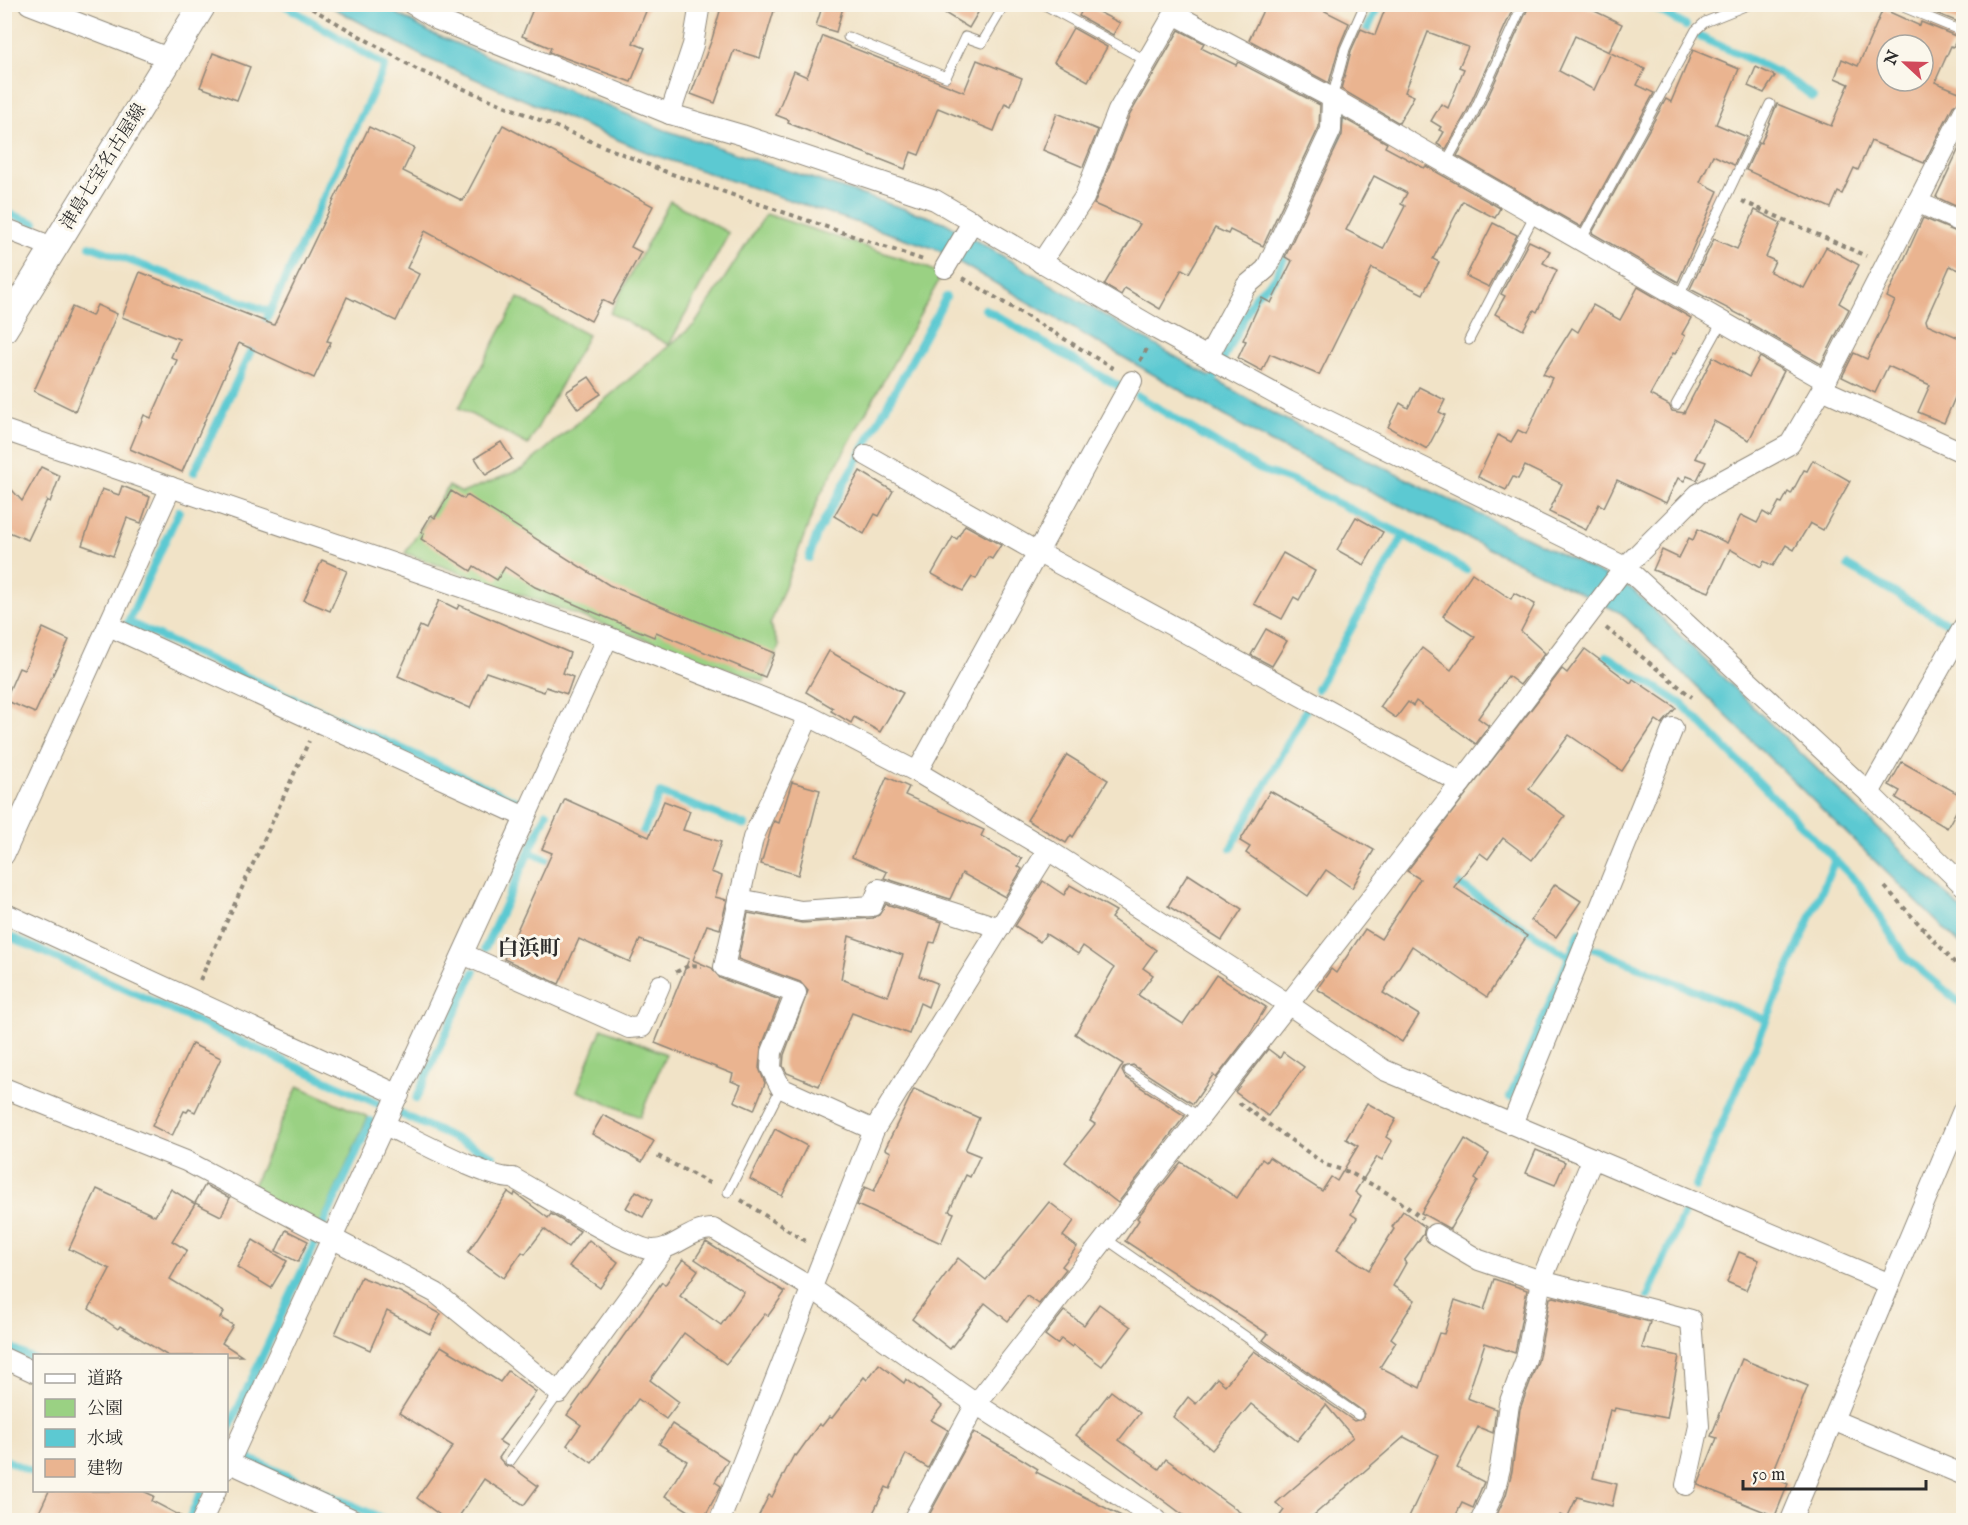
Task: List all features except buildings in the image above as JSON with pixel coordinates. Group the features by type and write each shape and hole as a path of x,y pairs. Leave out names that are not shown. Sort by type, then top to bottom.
{"main road":[{"name":"津島七宝名古屋線","path":"4,329 204,4"}],"street":[{"path":"412,4 438,20 670,114 742,135 935,200 970,225 1288,402 1622,572 1869,793 1964,886"},
{"path":"670,114 693,45 700,4"},
{"path":"39,6 171,59"},
{"path":"1041,263 1084,198 1118,111 1175,9 1580,243 1722,322 1824,385 1964,453"},
{"path":"1216,362 1246,286 1266,269 1331,130 1339,103"},
{"path":"912,1521 976,1404 1461,783 1590,611 1622,572 1698,494 1790,444 1824,385 1964,111"},
{"path":"1917,202 1964,223"},
{"path":"947,263 970,225"},
{"path":"4,228 55,248"},
{"path":"916,772 1039,553 1135,372"},
{"path":"4,430 608,637 809,716 916,772 1048,850 1288,1004 1384,1070 1890,1284"},
{"path":"866,455 1039,553 1461,783"},
{"path":"4,855 171,487"},
{"path":"109,626 525,817"},
{"path":"1869,793 1964,626"},
{"path":"228,1462 333,1240 608,637"},
{"path":"809,716 758,824 724,968 796,993 772,1052 771,1068 781,1088 874,1130"},
{"path":"1512,1124 1673,728"},
{"path":"720,1521 810,1287 874,1130 1048,850"},
{"path":"739,899 801,911 837,909 872,906 879,889 1000,928"},
{"path":"4,913 398,1097"},
{"path":"463,954 629,1028 642,1027 660,984"},
{"path":"4,1088 186,1161 436,1293 560,1394 664,1249 700,1229 713,1229 810,1287 976,1404 1157,1521"},
{"path":"1791,1521 1964,1108"},
{"path":"386,1123 487,1172 506,1179 513,1178 640,1248 664,1249"},
{"path":"1481,1521 1500,1468 1509,1404 1526,1359 1541,1281 1593,1158"},
{"path":"1435,1234 1479,1260 1541,1281 1691,1320 1699,1426 1686,1485"},
{"path":"4,1358 33,1372"},
{"path":"1833,1420 1964,1475"},
{"path":"228,1464 354,1521"},
{"path":"202,1521 216,1492"}],"lane":[{"path":"848,37 946,77 965,37 982,43 1005,4"},
{"path":"1043,4 1147,60"},
{"path":"1339,103 1345,49 1365,4"},
{"path":"1445,164 1472,116 1523,4"},
{"path":"1580,243 1696,30 1705,22 1750,4"},
{"path":"1896,4 1964,32"},
{"path":"1678,298 1770,104"},
{"path":"1469,340 1534,216"},
{"path":"1676,405 1722,322"},
{"path":"1129,1071 1200,1117"},
{"path":"728,1192 781,1088"},
{"path":"1106,1239 1358,1415"},
{"path":"510,1461 560,1394"}],"path":[{"path":"304,4 418,70 666,172 947,263 1135,372 1153,338"},
{"path":"1727,194 1885,265"},
{"path":"1590,611 1692,697"},
{"path":"191,1000 317,722"},
{"path":"1885,887 1964,973"},
{"path":"660,984 668,976 690,965 724,968"},
{"path":"1221,1090 1326,1165 1349,1172 1391,1195 1437,1230 1435,1234"}],"green space":[{"path":"670,201 729,233 669,345 610,313"},
{"path":"766,214 924,266 942,275 819,497 770,625 779,646 764,682 405,553 449,486 462,493 522,469 695,324"},
{"path":"518,298 588,335 528,445 459,408"},
{"path":"602,1028 666,1054 640,1117 577,1091"},
{"path":"298,1086 368,1117 319,1226 251,1190"}],"water":[{"path":"328,5 382,5 431,33 665,130 944,222 1274,414 1632,589 1963,911 1963,947 1621,613 1270,442 936,249 651,154 424,57"}],"waterway":[{"path":"262,329 385,66 283,4"},
{"path":"1363,39 1379,4"},
{"path":"1649,4 1686,26"},
{"path":"1700,37 1773,71 1801,87 1813,97"},
{"path":"1339,143 1348,84"},
{"path":"1209,388 1255,296 1275,278 1314,195"},
{"path":"4,212 35,223"},
{"path":"90,246 270,312"},
{"path":"809,558 817,534 946,297"},
{"path":"985,309 1122,388"},
{"path":"194,472 255,342"},
{"path":"1138,396 1259,469 1292,481 1404,535 1466,570"},
{"path":"179,511 128,622 520,803"},
{"path":"1317,689 1404,535"},
{"path":"1848,566 1954,627"},
{"path":"1607,656 1682,704 1859,884 1905,957 1964,1006"},
{"path":"1231,848 1306,710"},
{"path":"639,841 660,793 745,825"},
{"path":"485,948 547,813"},
{"path":"529,852 557,864"},
{"path":"1695,1187 1835,860"},
{"path":"1450,878 1569,957"},
{"path":"1510,1097 1580,932"},
{"path":"4,934 493,1156"},
{"path":"1595,949 1766,1020"},
{"path":"416,1099 474,972"},
{"path":"324,1223 371,1121"},
{"path":"1648,1296 1685,1211"},
{"path":"228,1430 315,1243"},
{"path":"4,1345 33,1359"},
{"path":"248,1458 385,1520"},
{"path":"4,1459 33,1473"},
{"path":"189,1520 201,1492"}],"district":[{"name":"白浜町","path":"529,949"}]}
